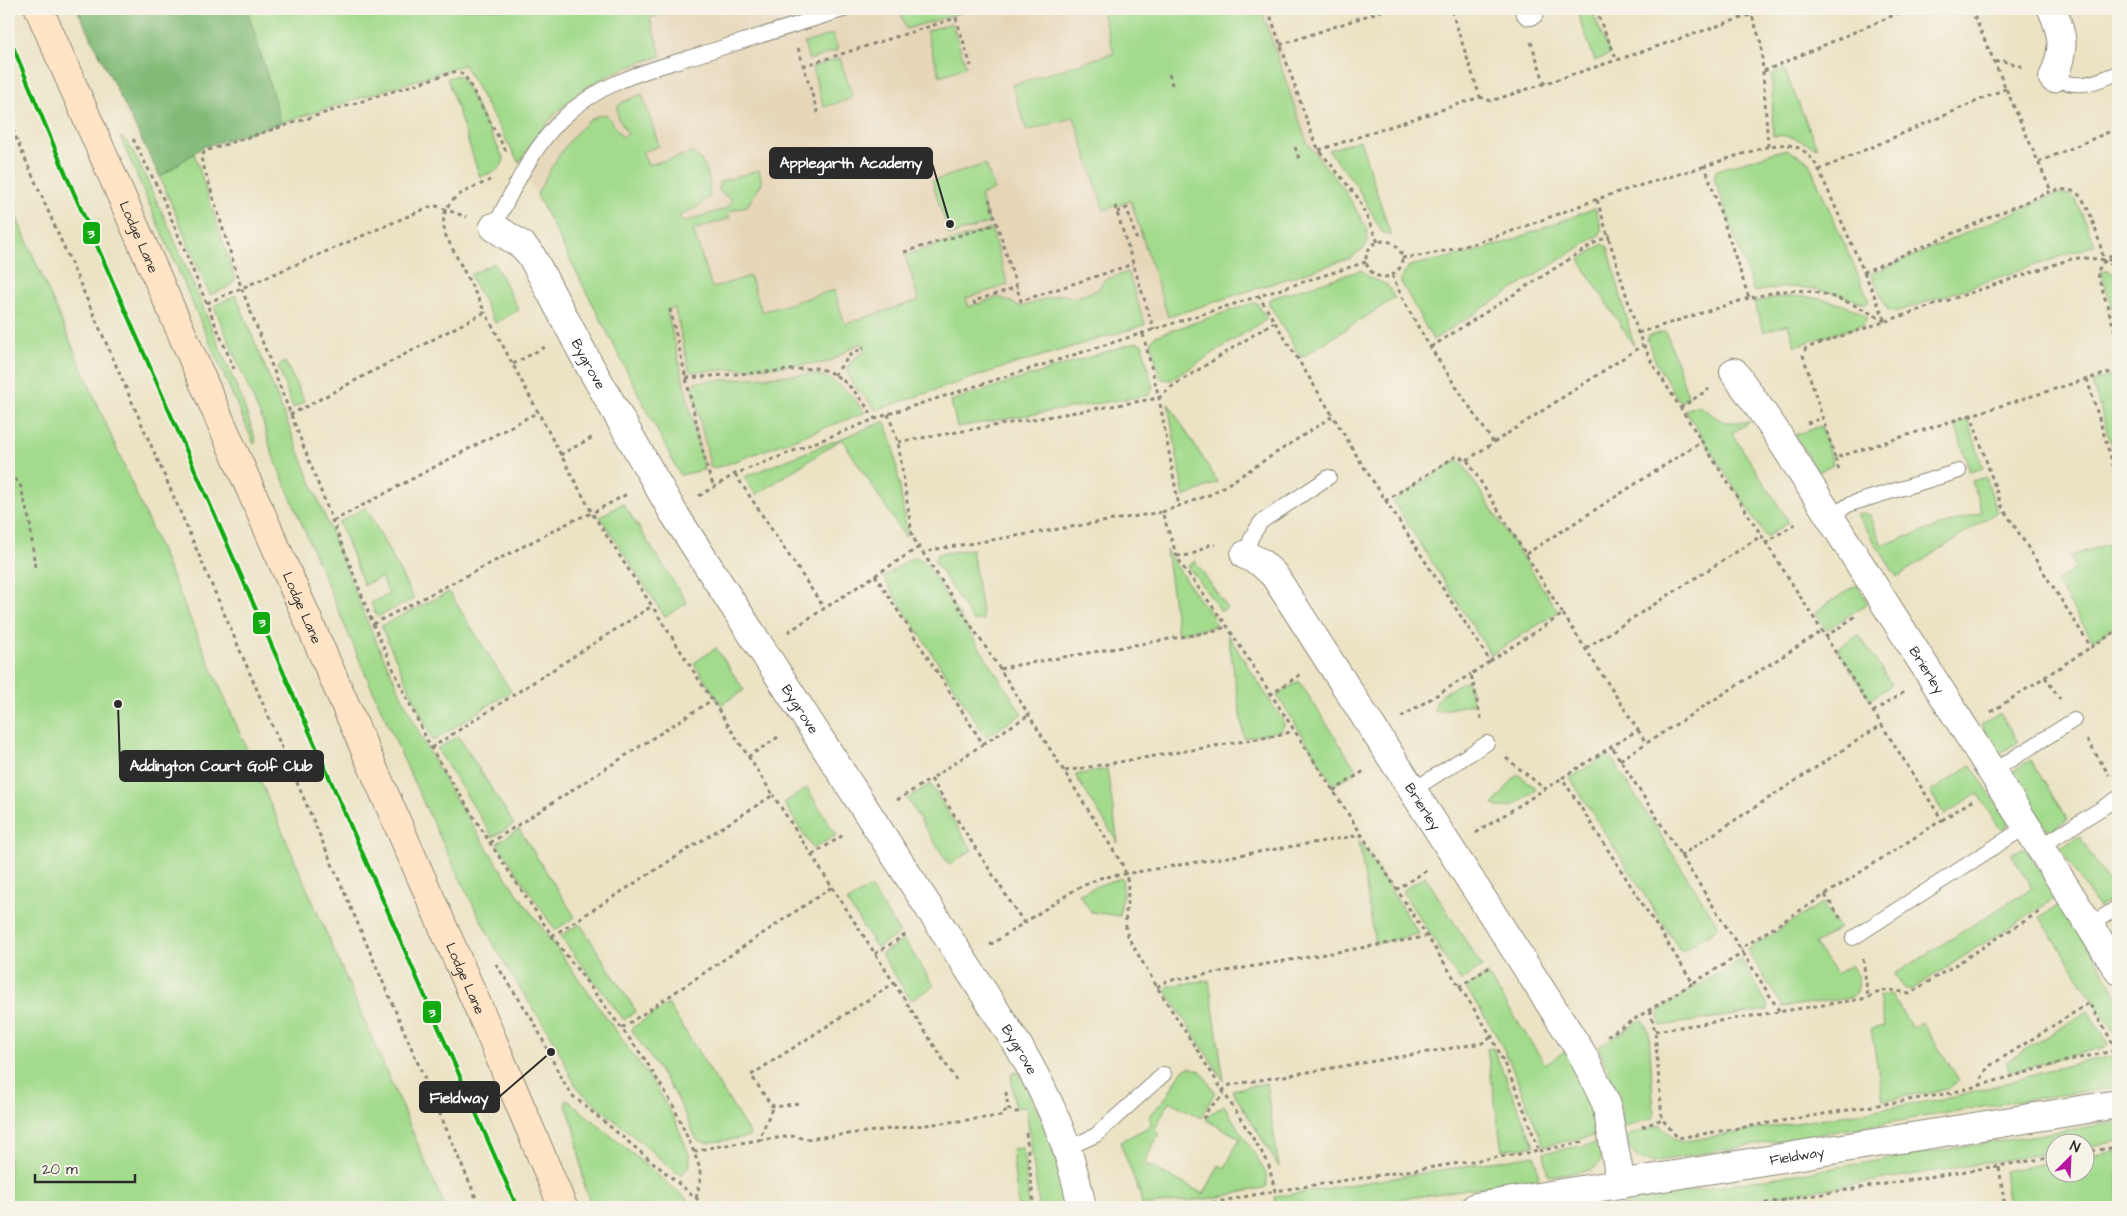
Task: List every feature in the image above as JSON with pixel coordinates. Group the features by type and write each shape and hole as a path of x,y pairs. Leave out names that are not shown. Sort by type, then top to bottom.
{"street":[{"name":"Lodge Lane","path":"38,9 484,1020 563,1207"},
{"path":"2052,9 2063,38 2062,50 2053,78"},
{"name":"Bygrove","path":"494,227 523,246 532,256 621,422 673,512 934,915 1038,1080 1049,1100 1068,1148 1082,1207"},
{"name":"Brierley","path":"1734,372 1834,509 1882,600 2118,970"},
{"name":"Brierley","path":"1245,555 1260,562 1274,575 1581,1052 1606,1103 1614,1137 1605,1193"},
{"name":"Fieldway","path":"1476,1207 1605,1193 2118,1104"}],"lane":[{"path":"494,227 515,187 542,143 562,120 589,96 636,74 846,9"},
{"path":"2053,78 2072,85 2080,85 2118,72"},
{"path":"1834,509 1959,472"},
{"path":"1245,555 1252,536 1261,522 1329,477"},
{"path":"1993,772 2074,720"},
{"path":"1413,790 1487,743"},
{"path":"1854,938 2034,837 2118,798"},
{"path":"2090,925 2118,907"},
{"path":"1068,1148 1096,1135 1164,1074"}],"path":[{"path":"1268,9 1313,138 1319,150 1358,198 1378,242"},
{"path":"1280,44 1387,9"},
{"path":"1451,9 1480,97"},
{"path":"1595,9 1617,60"},
{"path":"1750,9 1761,42 1768,146"},
{"path":"1764,70 1908,9"},
{"path":"1971,9 2051,191"},
{"path":"1530,10 1530,33 1533,52 1545,84"},
{"path":"1319,150 1480,97 1491,101 1753,14"},
{"path":"803,66 956,18 971,66"},
{"path":"791,26 819,117"},
{"path":"508,153 465,76 457,71 204,151 201,158 241,287 290,415 373,624 431,748 490,843 552,936 644,1058 673,1105 694,1152 700,1175 696,1198"},
{"path":"1169,74 1172,85"},
{"path":"1819,170 2007,88"},
{"path":"9,122 180,511 480,1207"},
{"path":"2039,162 2118,128"},
{"path":"1402,258 1430,255 1500,236 1597,200 1768,146 1779,144 1795,146 1813,158 1886,322"},
{"path":"1295,147 1300,162"},
{"path":"1705,166 1749,298"},
{"path":"496,177 457,195 446,209 443,224 445,234 592,513 956,1080"},
{"path":"1864,272 2051,191 2064,189 2073,192 2081,198 2100,242 2104,261"},
{"path":"989,199 1021,301 1134,264"},
{"path":"1597,200 1610,236 1638,333 1652,363 1942,820"},
{"path":"207,303 429,207 436,206 446,209 494,227"},
{"path":"1115,206 1154,330"},
{"path":"1117,212 1127,208 1136,238 1142,235"},
{"path":"904,252 997,224"},
{"path":"1431,347 1598,241 1610,236"},
{"path":"1387,240 1400,250 1402,258 1400,267 1387,277 1371,272 1366,262 1368,250 1378,242 1387,240"},
{"path":"2118,250 2104,261 2097,272 2118,341"},
{"path":"1765,543 1834,509 1835,458 1803,355 1806,348 2071,259 2092,257 2118,268"},
{"path":"2104,261 2118,260"},
{"path":"673,512 735,474 888,414 1366,262"},
{"path":"1392,275 1400,294 1431,347 1493,442"},
{"path":"975,305 974,302 1016,287"},
{"path":"1638,333 1749,298 1784,291 1812,292 1838,298 1886,322"},
{"path":"1258,295 1386,500 1490,661 1563,614"},
{"path":"670,309 707,469 714,487"},
{"path":"290,415 485,312"},
{"path":"898,442 1159,398 1171,387 1274,322"},
{"path":"1143,334 1159,398 1179,507"},
{"path":"1467,460 1643,345"},
{"path":"834,376 851,354 864,348"},
{"path":"686,378 822,369 854,391 875,419"},
{"path":"1835,458 2118,370"},
{"path":"2087,379 2118,481"},
{"path":"333,521 538,412"},
{"path":"888,414 898,442 912,534 1065,771 1127,874 1129,890 1125,928 1133,947 1156,987 1268,1162 1275,1191"},
{"path":"1971,415 2001,505 2091,647"},
{"path":"924,553 937,549 1162,512 1179,507 1225,486 1333,416"},
{"path":"560,455 621,422"},
{"path":"1526,554 1701,442"},
{"path":"1386,500 1456,456 1467,460 1646,743"},
{"path":"9,473 20,484 30,523 35,568"},
{"path":"735,474 824,608"},
{"path":"373,624 576,519 592,513 654,479"},
{"path":"1162,512 1177,556 1193,584 1227,626 1425,937 1492,1038 1519,1096 1540,1151"},
{"path":"1586,648 1761,536"},
{"path":"1177,556 1191,555 1211,544 1245,555"},
{"path":"761,650 919,547"},
{"path":"875,575 984,744"},
{"path":"1825,637 1882,600"},
{"path":"431,748 652,606"},
{"path":"1000,669 1216,631 1227,626"},
{"path":"1965,729 2118,630"},
{"path":"1620,760 1822,631"},
{"path":"1270,695 1327,657"},
{"path":"1376,733 1471,674"},
{"path":"1873,712 1930,675"},
{"path":"490,843 712,700"},
{"path":"812,855 1029,715"},
{"path":"748,757 806,719"},
{"path":"1680,856 1882,725"},
{"path":"1638,730 1562,778 1693,983"},
{"path":"1065,771 1281,735 1294,731"},
{"path":"1612,748 1780,1012"},
{"path":"931,778 1024,923"},
{"path":"1451,849 1545,789"},
{"path":"552,936 773,795"},
{"path":"1581,1052 1693,983 1976,799"},
{"path":"964,962 1076,889 1112,875 1361,835"},
{"path":"622,1028 832,887"},
{"path":"1655,1031 1868,998 1877,991 1894,989 1909,994 2069,893"},
{"path":"875,954 934,915"},
{"path":"1156,987 1167,981 1425,937"},
{"path":"774,1106 751,1075 894,983"},
{"path":"1650,1010 1655,1031 1662,1119 1678,1138 1951,1093 1981,1085 2070,1060 2118,1050 2089,1003 1988,1067 1981,1078 1981,1085"},
{"path":"1222,1091 1230,1085 1482,1043 1492,1038"},
{"path":"567,1087 583,1104 707,1207"},
{"path":"1006,1091 1008,1108 1024,1117"},
{"path":"1203,1118 1209,1108 1224,1095"},
{"path":"774,1106 798,1104"},
{"path":"760,1140 774,1106"},
{"path":"694,1152 760,1140 794,1136 806,1139 1000,1116 1008,1108"},
{"path":"1025,1126 1034,1207"},
{"path":"1174,1207 1200,1205 1275,1191 1540,1151 1614,1137"},
{"path":"2094,1150 2118,1146"},
{"path":"1741,1207 2044,1159"},
{"path":"1999,1167 2005,1207"}],"shaded area":[{"path":"247,9 1268,9 1313,138 1358,254 1351,258 1145,325 1002,368 865,413 722,466 680,475 537,195 464,65 281,123"}],"green space":[{"path":"77,9 247,9 281,123 203,147 160,177"},
{"path":"247,9 681,9 650,18 661,56 614,73 578,94 548,122 519,163 464,65 281,123"},
{"path":"899,9 963,9 964,12 906,29"},
{"path":"1101,9 1261,9 1307,143 1344,189 1367,229 1368,240 1364,248 1351,258 1168,317 1131,201 1104,210 1074,117 1027,131 1012,85 1114,53"},
{"path":"1576,9 1591,9 1610,54 1595,61"},
{"path":"952,23 966,67 940,76 926,31"},
{"path":"833,34 838,50 809,60 804,43"},
{"path":"840,58 853,98 824,107 812,67"},
{"path":"1784,69 1817,148 1790,137 1773,136 1772,74"},
{"path":"457,75 461,77 504,159 498,169 480,177 447,78"},
{"path":"642,94 659,146 642,152 648,165 692,153 701,160 707,172 710,185 709,197 701,205 679,216 683,222 726,209 732,200 719,191 719,182 759,170 762,183 747,206 728,212 730,218 693,230 712,288 750,276 762,312 834,290 845,324 919,300 905,255 991,229 1008,285 966,298 969,307 999,297 1021,307 1061,294 1073,298 1098,290 1104,280 1128,272 1145,325 1002,368 876,410 856,387 848,373 849,366 854,359 865,352 862,343 824,363 693,372 689,369 675,308 667,310 704,470 680,475 537,195 548,173 566,146 586,123 596,116 606,114 622,137 628,134 618,118 617,108 621,103"},
{"path":"120,137 128,143 169,227 242,400 256,441 254,444"},
{"path":"1360,140 1391,236 1382,232 1356,185 1328,150"},
{"path":"1786,149 1808,161 1869,300 1866,304 1838,294 1798,287 1754,292 1714,177 1716,171 1720,169"},
{"path":"194,153 235,279 231,286 210,295 160,177"},
{"path":"986,164 994,190 980,195 989,223 949,235 932,181"},
{"path":"2059,193 2068,195 2076,200 2095,245 1896,312 1887,309 1871,274"},
{"path":"9,200 445,1207 9,1207"},
{"path":"1595,208 1602,230 1599,235 1433,340 1400,280 1409,266 1470,253 1507,242"},
{"path":"1603,244 1608,247 1634,346 1579,260"},
{"path":"494,263 519,310 495,323 470,275"},
{"path":"1362,270 1370,278 1386,284 1395,298 1301,358 1269,304 1269,299"},
{"path":"2107,270 2118,276 2118,325 2101,272"},
{"path":"236,295 369,626 422,739 451,792 509,882 654,1084 676,1122 690,1157 690,1166 682,1174 676,1172 580,1091 554,1041 494,945 463,885 405,763 351,640 272,453 263,422 214,306"},
{"path":"1787,296 1816,298 1835,302 1862,313 1866,317 1866,321 1863,325 1795,346 1788,324 1764,332 1754,302"},
{"path":"1256,302 1267,319 1171,380 1162,379 1159,375 1151,342 1155,336"},
{"path":"1666,331 1688,398 1680,402 1657,365 1647,339 1649,336"},
{"path":"1137,342 1142,344 1153,387 1149,395 957,427 951,401"},
{"path":"285,362 305,402 293,408 278,367"},
{"path":"809,374 818,375 834,382 854,399 865,413 722,466 711,468 692,386 695,382"},
{"path":"2118,374 2118,463 2117,463 2092,382"},
{"path":"1168,403 1218,482 1184,497"},
{"path":"1697,405 1724,422 1750,422 1732,433 1789,522 1766,537 1685,410"},
{"path":"1968,420 1983,468 1970,472 1955,424"},
{"path":"885,421 893,444 907,533 905,537 842,439 756,495 744,477"},
{"path":"1821,426 1833,464 1818,472 1795,435"},
{"path":"1456,461 1462,463 1558,612 1491,655 1393,501"},
{"path":"1986,477 1997,512 1897,577 1857,515 1863,513 1870,515 1882,545 1982,512 1972,481"},
{"path":"623,503 687,603 665,617 600,517"},
{"path":"366,507 414,599 377,617 371,603 389,594 381,577 364,585 339,522"},
{"path":"2118,541 2118,587 2112,591 2118,613 2118,624 2093,640 2056,582 2076,569 2070,556"},
{"path":"972,549 983,620 973,621 934,560 938,554"},
{"path":"1166,550 1199,600 1213,616 1215,626 1178,634"},
{"path":"912,558 924,561 1022,714 986,737 883,577"},
{"path":"1195,561 1227,608 1221,611 1188,566"},
{"path":"1857,585 1868,603 1826,630 1815,612"},
{"path":"449,592 511,691 433,741 381,626"},
{"path":"1228,635 1283,721 1284,726 1280,731 1244,738"},
{"path":"1859,635 1892,685 1870,699 1837,649"},
{"path":"716,648 744,690 721,705 694,663"},
{"path":"1299,681 1357,771 1334,785 1277,695"},
{"path":"1465,681 1469,683 1473,704 1434,712 1437,701 1441,696"},
{"path":"2000,713 2018,742 1999,754 1981,725"},
{"path":"458,736 514,824 493,837 437,749"},
{"path":"1609,754 1719,927 1681,952 1570,778"},
{"path":"2030,760 2068,819 2049,832 2010,773"},
{"path":"1971,765 2008,822 2007,826 2001,830 1977,793 1945,815 1930,792"},
{"path":"1107,769 1118,843 1075,775"},
{"path":"1517,774 1535,787 1535,791 1510,806 1499,807 1493,805"},
{"path":"930,784 972,850 949,865 907,799"},
{"path":"807,788 836,835 813,849 784,803"},
{"path":"519,829 575,917 555,930 497,843"},
{"path":"2079,836 2117,896 2099,908 2060,848"},
{"path":"1359,841 1419,934 1375,944"},
{"path":"2021,848 2026,849 2057,897 1911,990 1904,988 1895,974 2032,888 2011,854"},
{"path":"1425,876 1482,967 1460,981 1402,891"},
{"path":"1122,878 1120,916 1091,912 1079,894"},
{"path":"870,887 900,933 877,948 847,902"},
{"path":"1822,903 1839,928 1815,944 1836,974 1851,965 1858,978 1857,991 1850,998 1783,1007 1747,950"},
{"path":"2061,904 2111,984 2118,1000 2118,1039 2040,917"},
{"path":"580,924 636,1011 624,1020 560,936"},
{"path":"904,940 934,986 911,1000 881,954"},
{"path":"1741,960 1768,1005 1768,1010 1661,1026 1658,1010"},
{"path":"1487,974 1545,1064 1567,1050 1592,1097 1601,1134 1544,1146 1509,1060 1496,1034 1466,988"},
{"path":"1209,980 1224,1081 1166,991 1169,986"},
{"path":"1891,994 1912,1028 1922,1022 1959,1080 1948,1089 1883,1100 1871,1029 1884,1026 1879,996"},
{"path":"668,1004 750,1134 749,1137 706,1143 697,1140 675,1094 631,1029"},
{"path":"2088,1011 2108,1043 2105,1047 2010,1072 2006,1062"},
{"path":"1643,1019 1649,1033 1654,1117 1624,1128 1619,1095 1598,1047"},
{"path":"1493,1048 1534,1146 1502,1150 1487,1049"},
{"path":"2118,1056 2117,1087 2030,1099 1652,1162 1641,1160 1631,1151 1627,1136 1661,1125 1674,1139 1680,1142 1960,1096 2069,1065"},
{"path":"1189,1067 1201,1071 1215,1092 1201,1118 1169,1101 1154,1131 1159,1134 1144,1163 1204,1194 1219,1165 1225,1168 1240,1138 1206,1120 1209,1115 1224,1105 1266,1173 1267,1186 1214,1198 1142,1206 1140,1194 1120,1142 1152,1125 1149,1117 1167,1096 1182,1071"},
{"path":"1018,1072 1048,1138 1060,1172 1067,1207 1039,1207 1026,1107 1015,1108 1011,1074"},
{"path":"1266,1083 1279,1167 1232,1090"},
{"path":"568,1100 696,1207 592,1207 585,1189 575,1130 565,1102"},
{"path":"2118,1122 2118,1141 2094,1145 2094,1134 2044,1134 2044,1154 1711,1207 1620,1207 1629,1201"},
{"path":"1602,1142 1601,1159 1595,1168 1548,1176 1544,1153"},
{"path":"1023,1148 1029,1207 1018,1207 1012,1149"},
{"path":"2118,1151 2118,1207 2009,1207 2004,1171 2044,1164 2044,1184 2094,1184 2094,1155"},
{"path":"1535,1155 1539,1178 1351,1207 1276,1207 1274,1197"}],"transit line":[{"name":"3","path":"9,37 63,168 517,1207"}],"place":[{"name":"Applegarth Academy","path":"950,224"},
{"name":"Addington Court Golf Club","path":"118,704"},
{"name":"Fieldway","path":"551,1052"}]}
